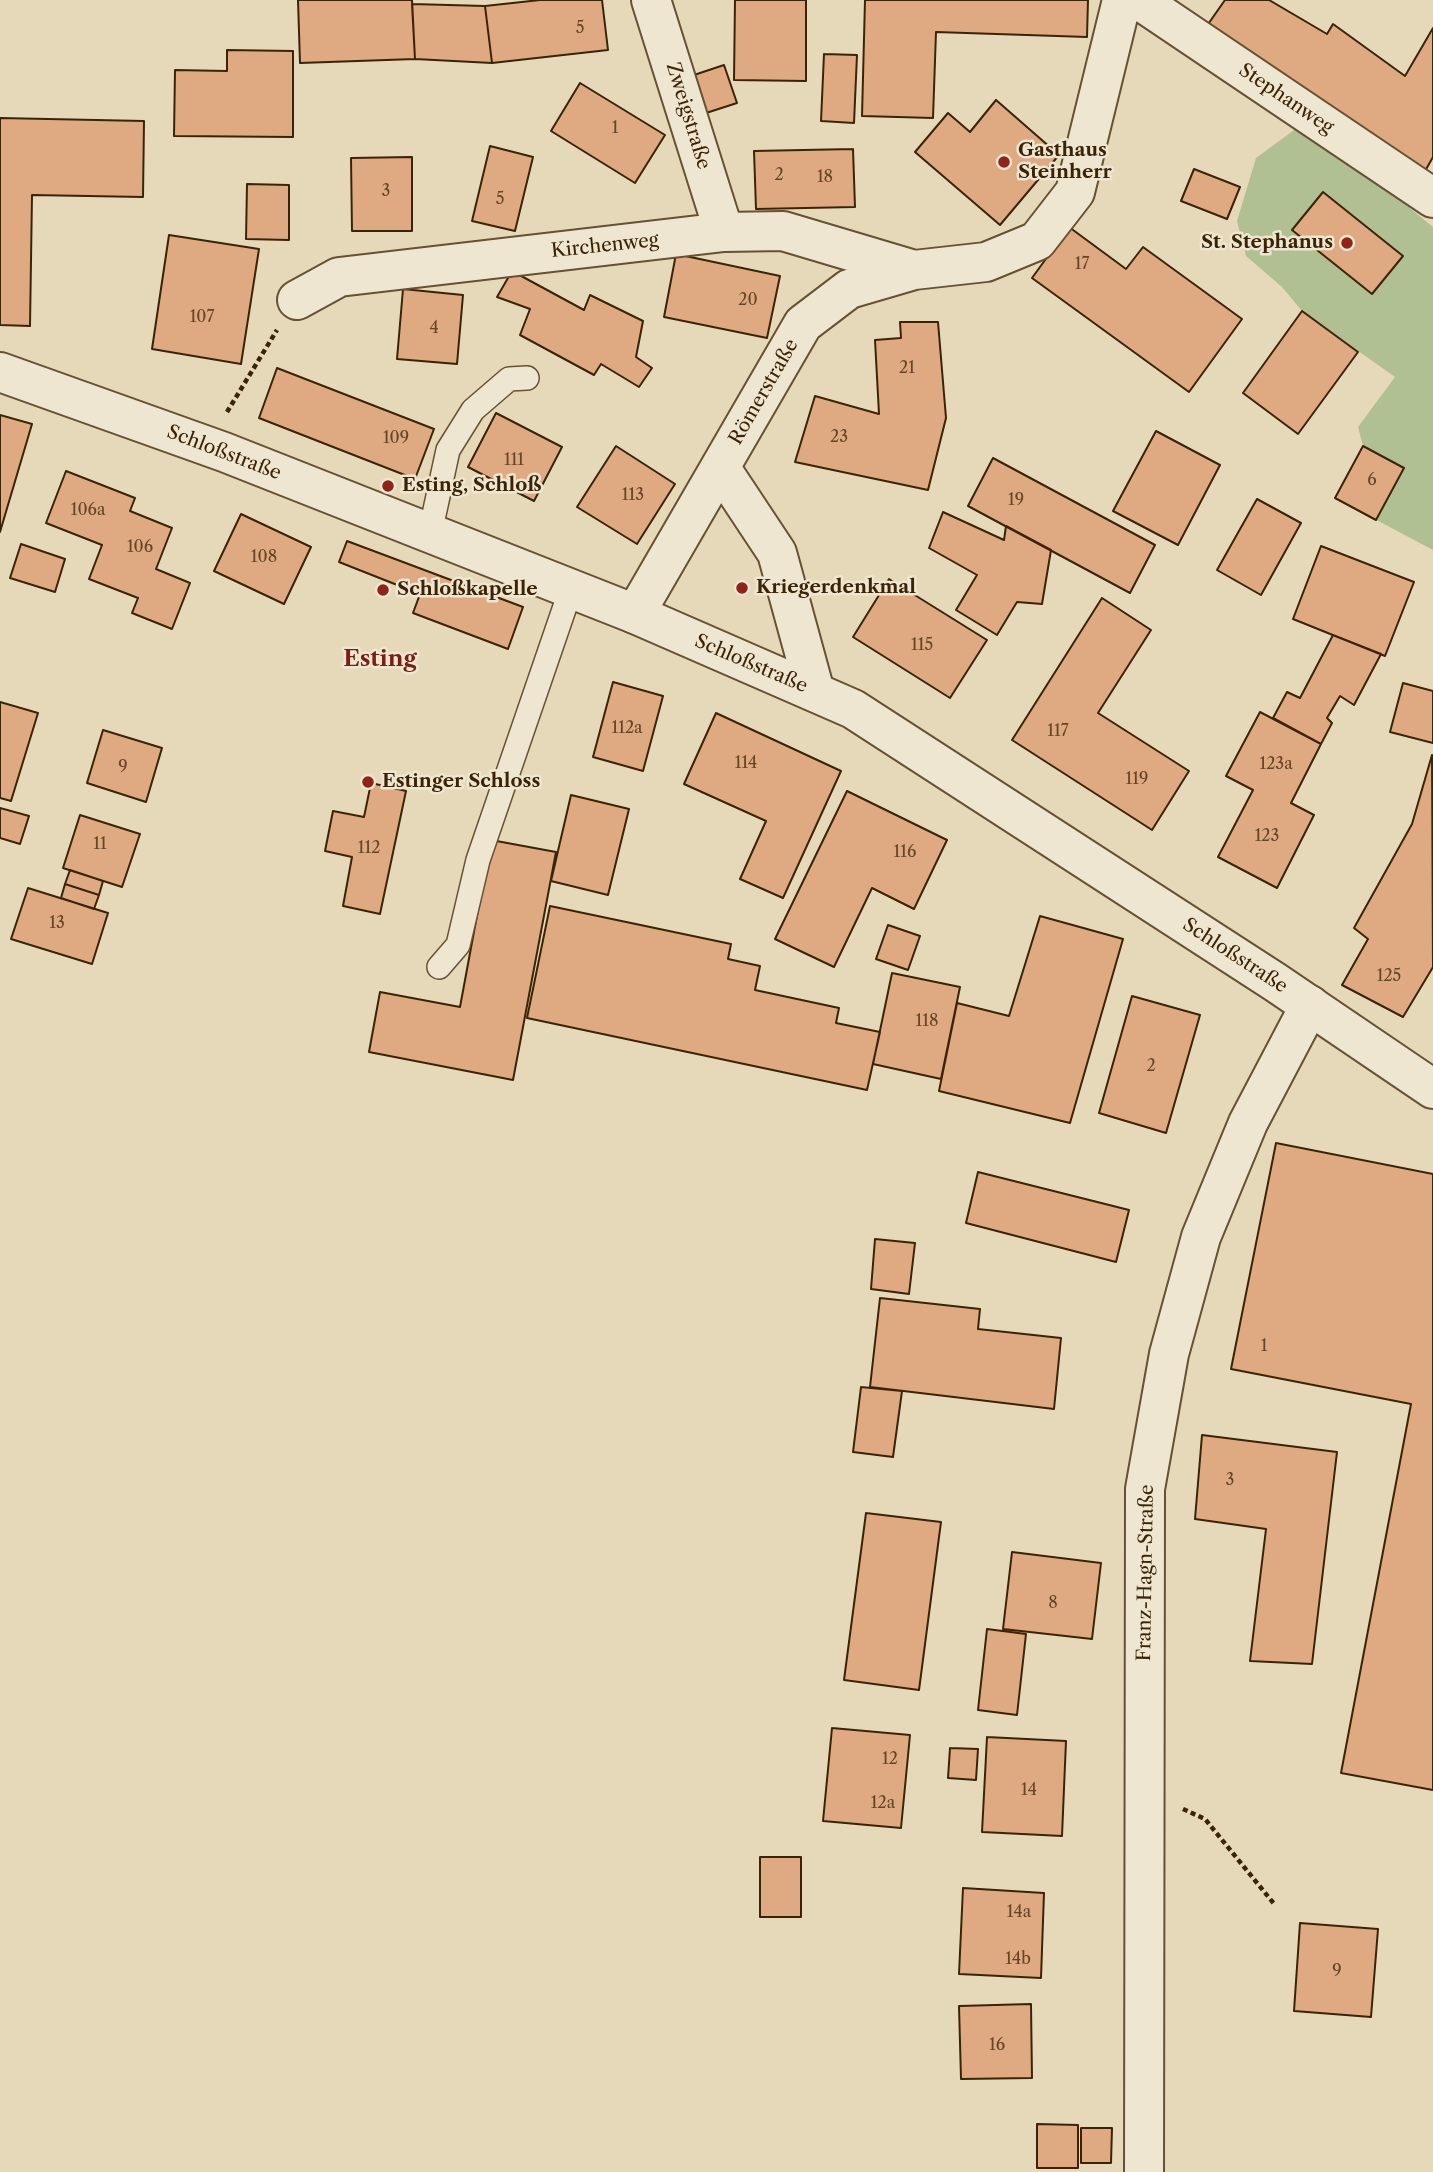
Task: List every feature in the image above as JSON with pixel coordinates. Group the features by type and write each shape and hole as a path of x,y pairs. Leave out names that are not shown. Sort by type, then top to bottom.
{"street":[{"name":"Zweigstraße","path":"651,0 724,232"},
{"name":"Römerstraße","path":"635,614 803,324 849,289 914,270 986,262 1037,240 1075,191 1122,0"},
{"name":"Stephanweg","path":"1139,0 1433,198"},
{"name":"Kirchenweg","path":"297,300 340,277 724,232 783,231 914,270"},
{"name":"Schloßstraße","path":"0,372 208,446 430,533 635,614 853,709 1310,1005 1433,1089"},
{"name":"Römerstraße","path":"720,467 777,553 815,692"},
{"name":"Franz-Hagn-Straße","path":"1144,2172 1145,1489 1170,1354 1201,1237 1248,1123 1310,1005"}],"lane":[{"path":"430,533 448,450 473,410 509,379 527,378"},
{"path":"439,967 458,945 482,849 570,589"}],"path":[{"path":"208,446 245,378 297,300"},
{"path":"1145,1792 1205,1819 1275,1905"}],"green space":[{"path":"1305,122 1433,227 1433,550 1335,498 1363,446 1358,427 1395,377 1302,311 1282,287 1246,256 1237,221 1256,158"}],"building":[{"path":"298,0 412,0 415,59 300,63"},
{"path":"540,0 602,0 608,50 492,63 485,6"},
{"path":"735,0 806,0 806,81 734,80"},
{"path":"865,0 1088,0 1087,37 936,32 933,118 862,116"},
{"path":"1225,0 1269,0 1327,34 1333,24 1405,76 1433,28 1433,157 1424,173 1204,30"},
{"path":"412,4 485,6 492,63 415,59"},
{"path":"227,50 293,51 293,137 174,136 175,70 227,71"},
{"path":"824,54 857,55 854,123 821,121"},
{"path":"724,65 737,103 703,114 691,76"},
{"path":"580,83 665,135 635,183 551,131"},
{"path":"996,100 1059,155 1000,225 915,152 948,113 970,132"},
{"path":"0,118 144,121 143,197 32,195 30,326 0,325"},
{"path":"490,146 533,157 515,231 472,221"},
{"path":"853,149 855,207 756,209 754,151"},
{"path":"412,157 412,231 352,231 351,158"},
{"path":"1194,169 1240,187 1227,219 1181,201"},
{"path":"247,184 289,185 289,240 246,239"},
{"name":"St. Stephanus","path":"1323,192 1403,256 1372,294 1292,230"},
{"path":"1069,227 1126,269 1143,247 1242,319 1189,392 1032,278"},
{"path":"169,235 259,249 241,364 152,349"},
{"path":"676,254 780,276 767,338 664,317"},
{"path":"512,271 584,310 590,295 643,321 636,357 652,368 639,387 601,364 594,375 520,335 530,309 497,297"},
{"path":"403,289 463,295 457,364 397,359"},
{"path":"1302,311 1358,352 1298,434 1243,393"},
{"path":"900,322 938,322 946,418 928,490 795,462 815,396 879,414 875,340 901,338"},
{"path":"277,368 434,429 415,479 259,418"},
{"path":"496,413 562,447 534,501 468,467"},
{"path":"0,415 32,424 0,532"},
{"path":"1156,431 1220,465 1178,545 1113,511"},
{"path":"616,446 675,484 637,544 577,507"},
{"path":"1363,446 1404,468 1376,520 1335,498"},
{"path":"993,458 1155,545 1130,593 968,506"},
{"path":"66,471 135,498 130,511 172,528 156,569 190,583 172,629 132,613 138,598 89,579 102,545 46,523"},
{"path":"1257,499 1301,523 1261,595 1217,570"},
{"path":"943,512 1004,540 1006,526 1051,550 1042,604 1017,602 997,635 956,610 977,575 929,548"},
{"path":"241,514 311,547 284,604 214,571"},
{"path":"347,541 523,607 508,649 413,613 420,594 339,562"},
{"path":"21,544 65,559 55,592 10,578"},
{"path":"1321,546 1414,582 1385,656 1293,619"},
{"path":"889,579 987,640 950,698 853,637"},
{"path":"1102,598 1151,630 1098,713 1189,771 1152,830 1012,740"},
{"path":"1333,635 1381,654 1354,705 1340,696 1327,718 1332,723 1321,744 1273,718 1287,692 1300,698"},
{"path":"613,682 663,696 643,771 593,757"},
{"path":"1403,683 1433,691 1433,743 1390,732"},
{"path":"0,702 38,713 11,801 0,798"},
{"path":"1260,712 1321,744 1291,803 1314,815 1277,888 1218,857 1253,790 1226,776"},
{"path":"716,713 841,771 783,898 740,879 766,821 684,784"},
{"path":"103,730 162,748 146,802 87,783"},
{"path":"1432,755 1433,967 1403,1017 1342,985 1368,939 1354,928 1412,824"},
{"path":"371,783 406,791 380,914 343,906 352,857 325,851 333,811 364,817"},
{"path":"847,791 947,840 914,909 872,888 834,967 775,939"},
{"path":"571,795 629,809 608,895 551,881"},
{"path":"0,808 29,816 20,844 0,838"},
{"path":"80,815 140,834 122,887 63,868"},
{"path":"491,840 556,852 513,1080 369,1052 380,992 460,1007"},
{"path":"70,870 103,881 99,895 65,884"},
{"path":"65,884 99,895 94,909 61,898"},
{"path":"28,888 108,913 92,964 11,939"},
{"path":"550,906 731,944 728,959 760,966 755,990 839,1008 836,1023 880,1032 867,1090 527,1018"},
{"path":"1040,916 1123,939 1070,1123 939,1091 957,1003 1009,1016"},
{"path":"888,925 920,936 908,970 876,959"},
{"path":"892,973 960,987 941,1079 873,1064"},
{"path":"1132,996 1200,1015 1166,1133 1099,1113"},
{"path":"1276,1143 1433,1174 1433,1790 1341,1773 1411,1404 1231,1369"},
{"path":"978,1172 1129,1210 1116,1262 966,1223"},
{"path":"875,1239 915,1243 909,1294 871,1289"},
{"path":"880,1298 980,1309 978,1329 1061,1338 1054,1409 870,1387"},
{"path":"861,1387 902,1391 893,1457 853,1452"},
{"path":"1202,1435 1337,1452 1312,1664 1250,1661 1266,1529 1195,1519"},
{"path":"866,1513 941,1522 919,1690 844,1680"},
{"path":"1012,1552 1101,1563 1092,1639 1003,1629"},
{"path":"987,1629 1026,1634 1017,1715 978,1710"},
{"path":"832,1728 910,1735 901,1828 823,1821"},
{"path":"987,1737 1066,1741 1062,1836 982,1832"},
{"path":"950,1748 978,1749 976,1780 948,1778"},
{"path":"760,1857 801,1857 801,1917 760,1917"},
{"path":"963,1888 1044,1893 1041,1978 959,1974"},
{"path":"1300,1923 1378,1929 1371,2017 1294,2011"},
{"path":"1031,2004 1032,2078 961,2079 959,2006"},
{"path":"1037,2124 1078,2125 1078,2168 1037,2168"},
{"path":"1081,2128 1112,2128 1111,2163 1081,2163"}],"place":[{"name":"Gasthaus Steinherr","path":"1004,162"},
{"name":"St. Stephanus","path":"1347,243"},
{"name":"Esting, Schloß","path":"388,486"},
{"name":"Kriegerdenkmal","path":"742,588"},
{"name":"Schloßkapelle","path":"383,590"},
{"name":"Estinger Schloss","path":"368,782"}],"district":[{"name":"Esting","path":"380,659"}]}
